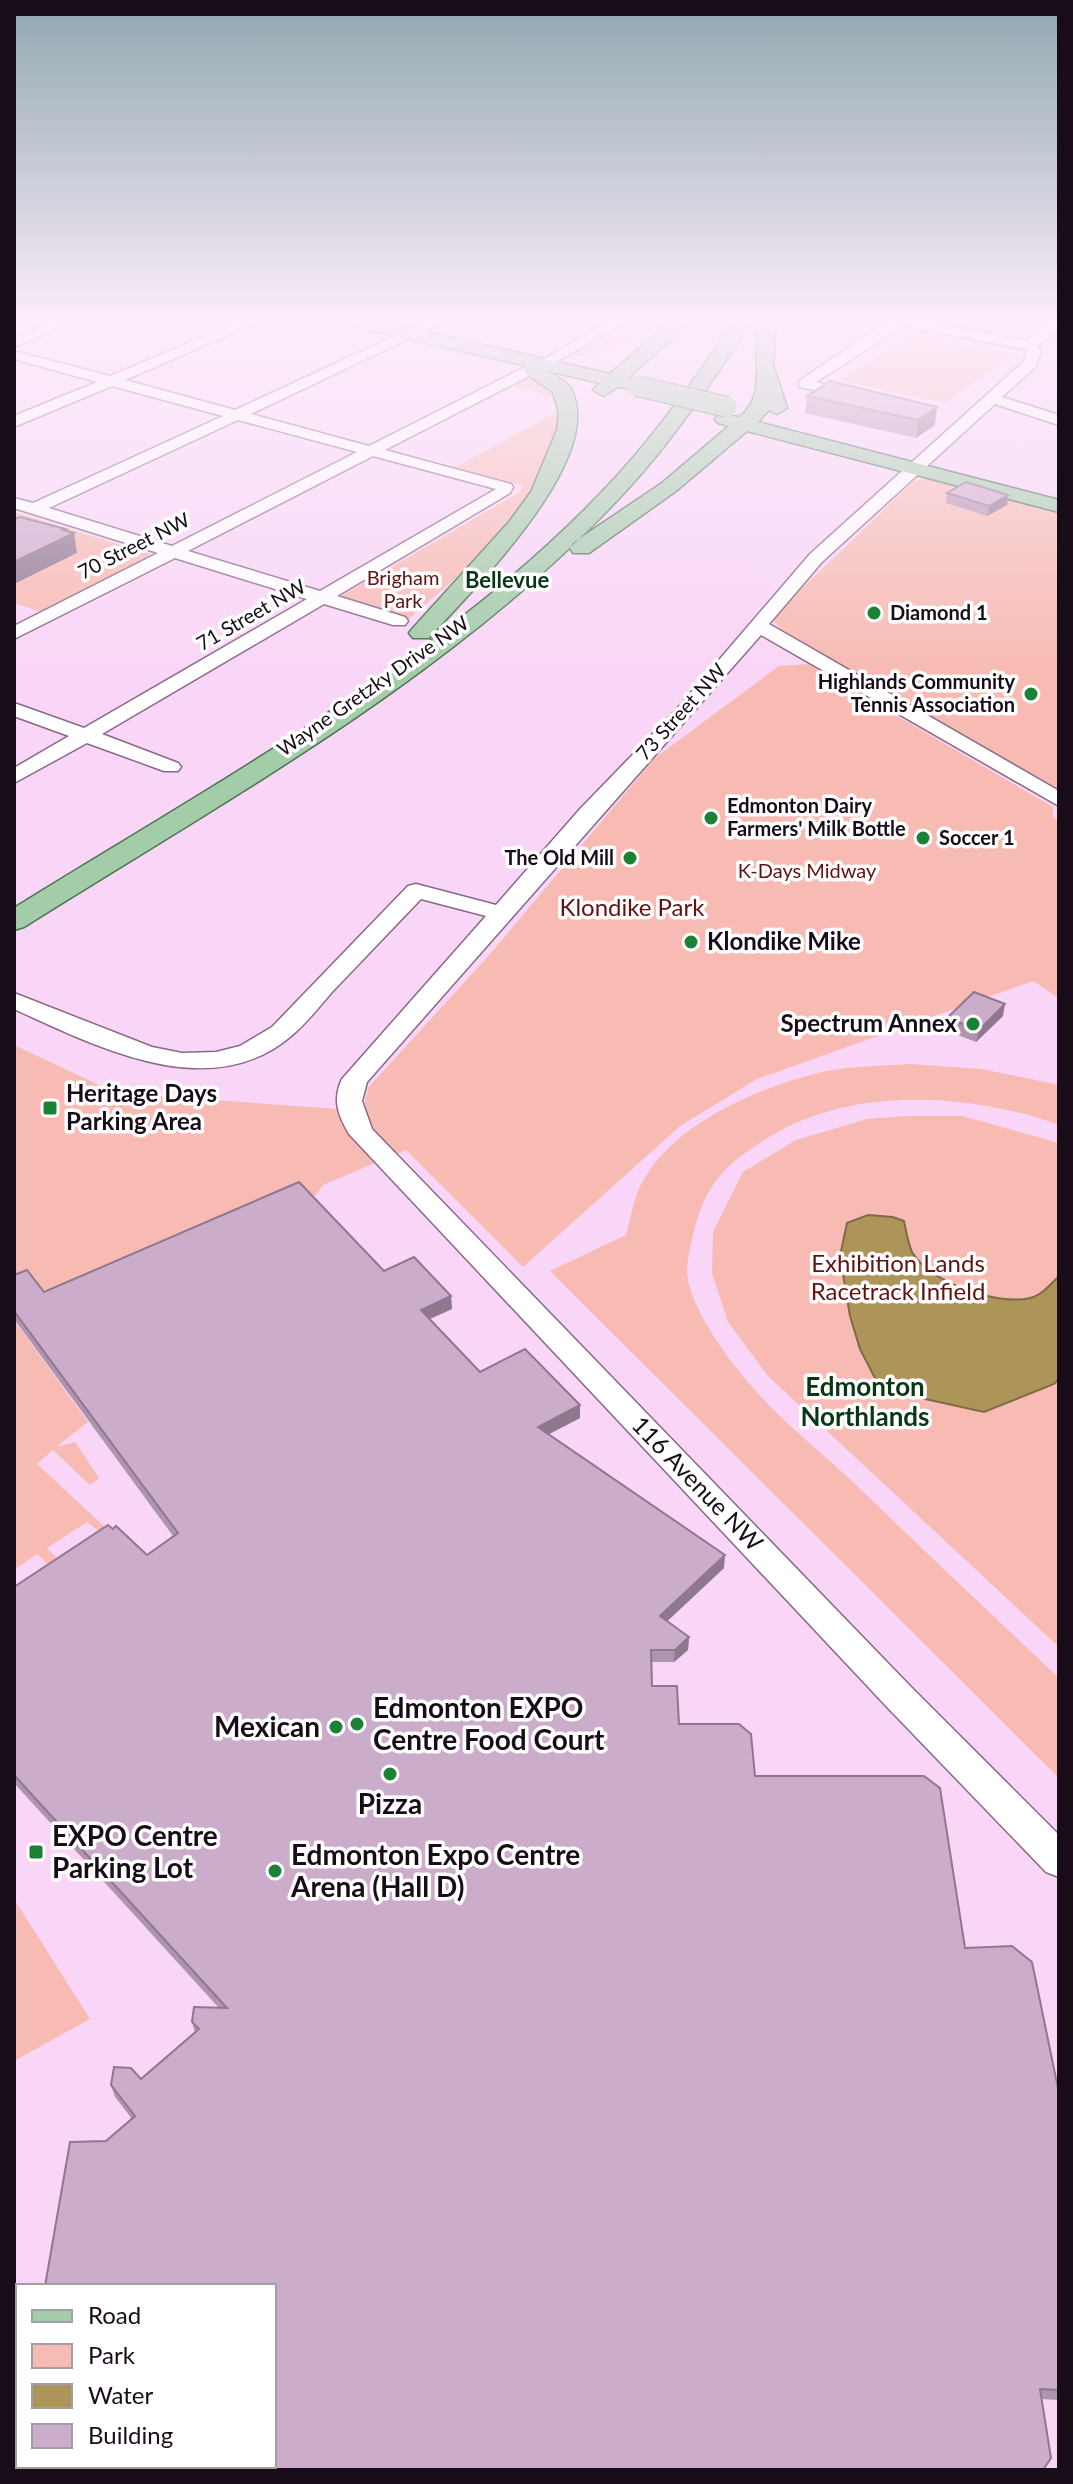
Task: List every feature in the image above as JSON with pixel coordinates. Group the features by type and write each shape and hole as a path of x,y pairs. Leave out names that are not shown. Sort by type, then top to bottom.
{"main road":[{"path":"430,637 541,492 565,436"},
{"name":"Wayne Gretzky Drive NW","path":"14,921 318,727 430,637 607,474 642,436"},
{"name":"Wayne Gretzky Drive NW","path":"14,897 430,637 532,567 609,497 662,436"},
{"path":"430,637 497,610 669,487 728,436"},
{"path":"798,436 817,443 919,464 1059,503"},
{"path":"839,436 849,438"},
{"path":"843,436 919,464"},
{"path":"669,487 747,452 782,442 817,443"}],"street":[{"path":"34,509 191,436"},
{"path":"320,436 373,450"},
{"name":"70 Street NW","path":"14,633 401,436"},
{"name":"73 Street NW","path":"347,1101 355,1079 588,814 684,713 816,558 951,436"},
{"name":"71 Street NW","path":"14,777 323,599 502,493 505,487 373,450"},
{"path":"14,503 399,621"},
{"path":"757,625 1059,800"},
{"path":"14,709 171,767"},
{"path":"14,1000 149,1056 190,1061 232,1056 260,1046 283,1031 416,891 502,913"},
{"name":"116 Avenue NW","path":"347,1101 362,1134 1059,1860"}],"green space":[{"name":"Brigham Park","path":"513,436 556,436 539,481 510,524 478,558 409,619 338,598 520,492 523,485 454,468"},
{"path":"935,479 1059,511 1059,792 784,636 772,617 915,480"},
{"path":"14,512 156,556 44,613 14,603"},
{"name":"K-Days Midway","path":"808,664 1053,807 1053,817 1059,821 1059,998 1033,981 757,1079 680,1126 523,1267 406,1150 323,1185 315,1196 305,1193 47,1304 14,1289 14,1045 116,1093 367,1111 368,1088 491,953 655,758 779,666"},
{"path":"911,1064 982,1069 1059,1085 1059,1125 990,1107 916,1100 843,1108 808,1118 746,1152 723,1172 699,1213 687,1272 703,1319 735,1366 767,1403 1059,1678 1059,1778 550,1271 626,1235 637,1194 649,1171 666,1150 712,1116 764,1090 814,1074"},
{"name":"Exhibition Lands Racetrack Infield","path":"962,1116 1059,1143 1059,1647 768,1376 728,1322 712,1273 713,1232 743,1172 796,1140 867,1119"},
{"path":"14,1320 88,1422 56,1447 75,1442 99,1478 90,1485 53,1450 37,1464 105,1527 99,1531 87,1522 47,1548 57,1558 48,1564 37,1554 14,1570"},
{"path":"14,1899 90,2019 14,2061"}],"water":[{"path":"868,1215 904,1221 912,1252 921,1263 948,1282 983,1295 1016,1300 1034,1297 1059,1276 1059,1379 1054,1384 984,1412 916,1397 877,1382 860,1349 850,1316 840,1256 847,1223"}],"building":[{"path":"966,482 1008,495 989,506 947,493"},
{"path":"20,517 74,533 14,562 14,519"},
{"path":"974,992 1005,1004 979,1030 947,1018"},
{"path":"299,1182 384,1271 414,1257 451,1296 421,1310 480,1372 525,1349 580,1405 538,1427 725,1555 660,1616 689,1637 675,1650 651,1650 652,1686 677,1686 679,1724 739,1724 751,1734 755,1776 924,1776 940,1788 965,1948 1012,1946 1032,1962 1059,2093 1059,2390 1040,2389 1051,2458 1043,2470 28,2470 276,2468 276,2284 45,2284 70,2142 106,2141 135,2116 111,2085 114,2067 131,2068 141,2079 199,2029 192,2022 194,2007 227,2008 14,1775 14,1587 108,1525 113,1529 116,1526 147,1555 178,1533 14,1311 14,1275 27,1270 44,1292"}],"place":[{"name":"Diamond 1","path":"874,613"},
{"name":"Highlands Community Tennis Association","path":"1031,694"},
{"name":"Edmonton Dairy Farmers' Milk Bottle","path":"711,818"},
{"name":"Soccer 1","path":"923,838"},
{"name":"The Old Mill","path":"630,858"},
{"name":"Klondike Mike","path":"691,942"},
{"name":"Spectrum Annex","path":"973,1024"},
{"name":"Heritage Days Parking Area","path":"50,1108"},
{"name":"Edmonton EXPO Centre Food Court","path":"357,1724"},
{"name":"Mexican","path":"336,1727"},
{"name":"Pizza","path":"390,1774"},
{"name":"EXPO Centre Parking Lot","path":"36,1852"},
{"name":"Edmonton Expo Centre Arena (Hall D)","path":"275,1871"}],"district":[{"name":"Bellevue","path":"507,580"},
{"name":"Edmonton Northlands","path":"865,1402"}],"park label":[{"name":"Klondike Park","path":"632,908"}]}
